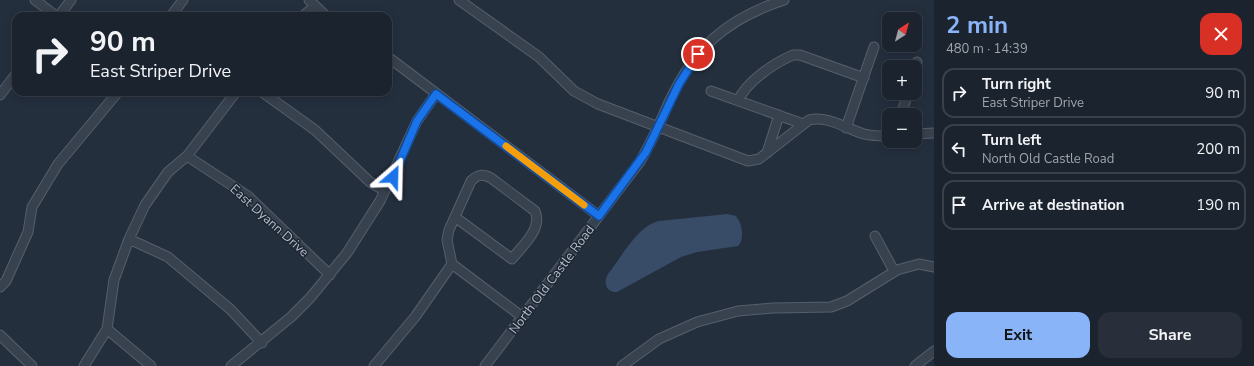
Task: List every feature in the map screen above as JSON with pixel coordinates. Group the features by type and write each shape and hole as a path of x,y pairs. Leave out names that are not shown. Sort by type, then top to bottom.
{"street":[{"path":"35,0 52,12"},
{"path":"60,12 71,0"},
{"path":"174,12 183,0"},
{"path":"459,0 539,57 574,90 598,104 748,161 759,159 809,120 820,118 866,134 882,135"},
{"name":"North Old Castle Road","path":"485,366 521,316 639,163 679,84 698,54 709,41 738,19 754,11 784,0"},
{"path":"306,12 312,3 322,12"},
{"path":"846,128 874,47"},
{"path":"738,101 742,93 752,81 793,55 800,55 864,78"},
{"path":"392,60 599,216"},
{"path":"0,95 12,79"},
{"path":"711,91 804,124"},
{"path":"231,366 262,343 291,317 330,275 365,226 385,191 417,121 436,94"},
{"path":"0,287 6,281 28,232 32,206 54,170 115,96"},
{"path":"84,366 107,329 114,280 129,239 146,205 168,172 187,156 233,96"},
{"path":"268,96 315,130 370,182 385,191"},
{"path":"767,153 779,115"},
{"path":"922,134 934,133"},
{"name":"East Dyann Drive","path":"187,156 248,196 330,275"},
{"path":"455,217 512,259 537,226 538,218 535,211 492,178 484,175 476,176 471,181 449,230 447,240 452,264 521,316"},
{"path":"874,236 894,271"},
{"path":"129,239 168,256 230,309 262,343"},
{"path":"374,366 415,317 452,264"},
{"path":"622,366 659,338 697,322 738,311 773,308 831,307 847,301 894,271 919,264 934,267"},
{"path":"107,329 151,366"},
{"path":"0,335 32,366"},
{"path":"915,366 934,351"}],"water":[{"path":"728,214 736,216 741,227 742,235 738,246 697,252 681,257 617,292 613,292 606,286 606,277 630,243 637,235 651,224 659,221"}],"slow traffic":[{"path":"506,146 584,205"}],"route":[{"path":"393,177 417,121 436,94 599,216 646,152 679,84 698,54"}]}
